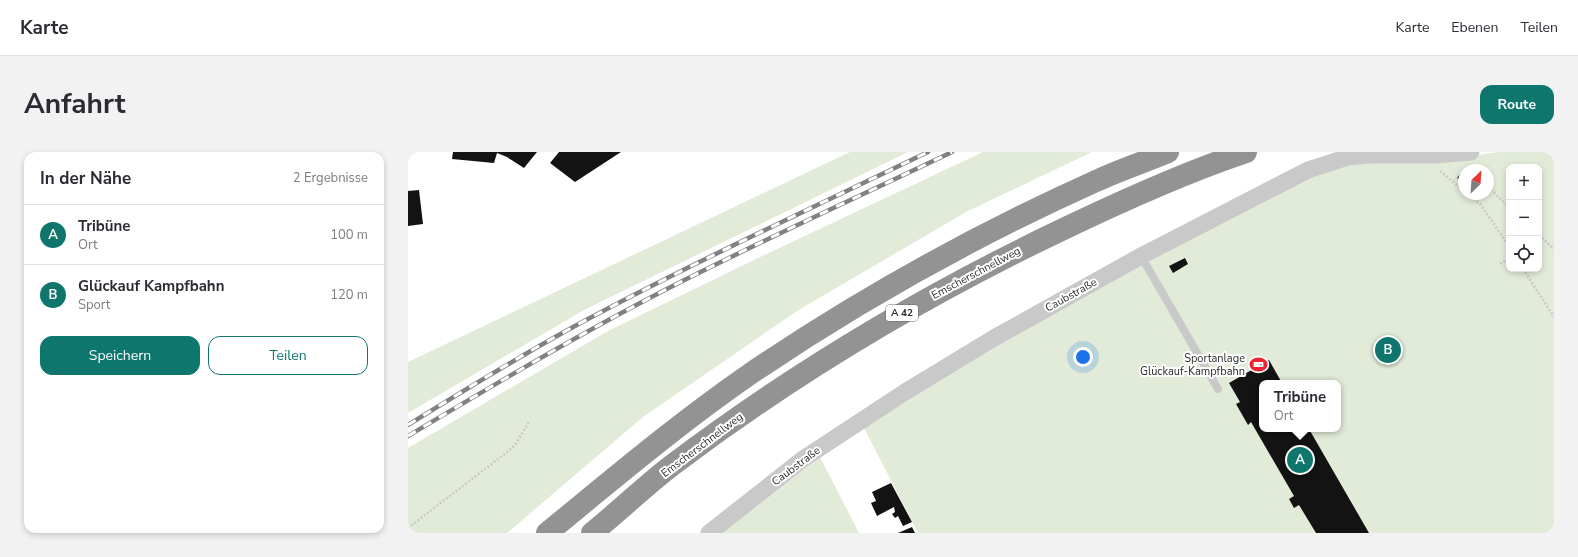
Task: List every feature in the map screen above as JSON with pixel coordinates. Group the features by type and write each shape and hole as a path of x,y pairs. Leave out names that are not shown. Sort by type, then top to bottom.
{"highway":[{"name":"A 42","path":"547,533 650,448 749,375 857,306 974,240 1097,180 1168,152"},
{"name":"Emscherschnellweg","path":"592,533 671,467 767,397 870,331 988,265 1103,209 1246,152"}],"street":[{"name":"Caubstraße","path":"709,533 803,459 905,392 994,338 1140,256 1308,170 1328,162 1348,157 1371,155 1435,155 1471,152"}],"lane":[{"path":"1140,256 1218,389"}],"path":[{"path":"1435,155 1439,171 1458,186"},
{"path":"1494,193 1506,204"},
{"path":"1475,200 1480,204 1506,242"},
{"path":"1540,236 1554,249"},
{"path":"1500,264 1506,260"},
{"path":"1525,272 1554,317"},
{"path":"408,528 502,456 515,444 529,422"}],"green space":[{"path":"850,152 908,152 584,310 408,413 408,362"},
{"path":"983,152 1092,152 966,212 797,311 643,417 507,533 408,533 408,448 608,331 758,258"},
{"name":"Sportanlage Glückauf-Kampfbahn","path":"1499,152 1554,152 1554,533 918,533 863,426 995,342 1308,176 1348,163 1471,156"},
{"path":"820,457 859,533 721,533"}],"building":[{"path":"453,152 537,152 524,168 507,157 497,153 494,163 452,159"},
{"path":"559,152 621,152 575,182 550,163"},
{"path":"419,190 423,224 408,226 408,191"},
{"path":"1185,258 1188,264 1173,273 1169,266"},
{"path":"1269,360 1280,380 1259,380 1259,432 1311,432 1369,533 1316,533 1299,505 1294,508 1289,499 1294,496 1251,422 1248,425 1236,404 1240,402 1229,383"},
{"path":"891,483 912,522 903,526 898,516 895,518 892,514 895,512 894,507 877,516 871,503 876,501 872,492"},
{"path":"912,527 915,533 898,533"}],"railway":[{"path":"408,425 533,350 618,303 750,237 928,152"},
{"path":"408,436 566,343 663,291 952,152"}],"place":[{"name":"Glückauf Kampfbahn","path":"1388,350"},
{"name":"Sportanlage Glückauf-Kampfbahn","path":"1258,364"},
{"name":"Tribüne","path":"1300,460"}]}
